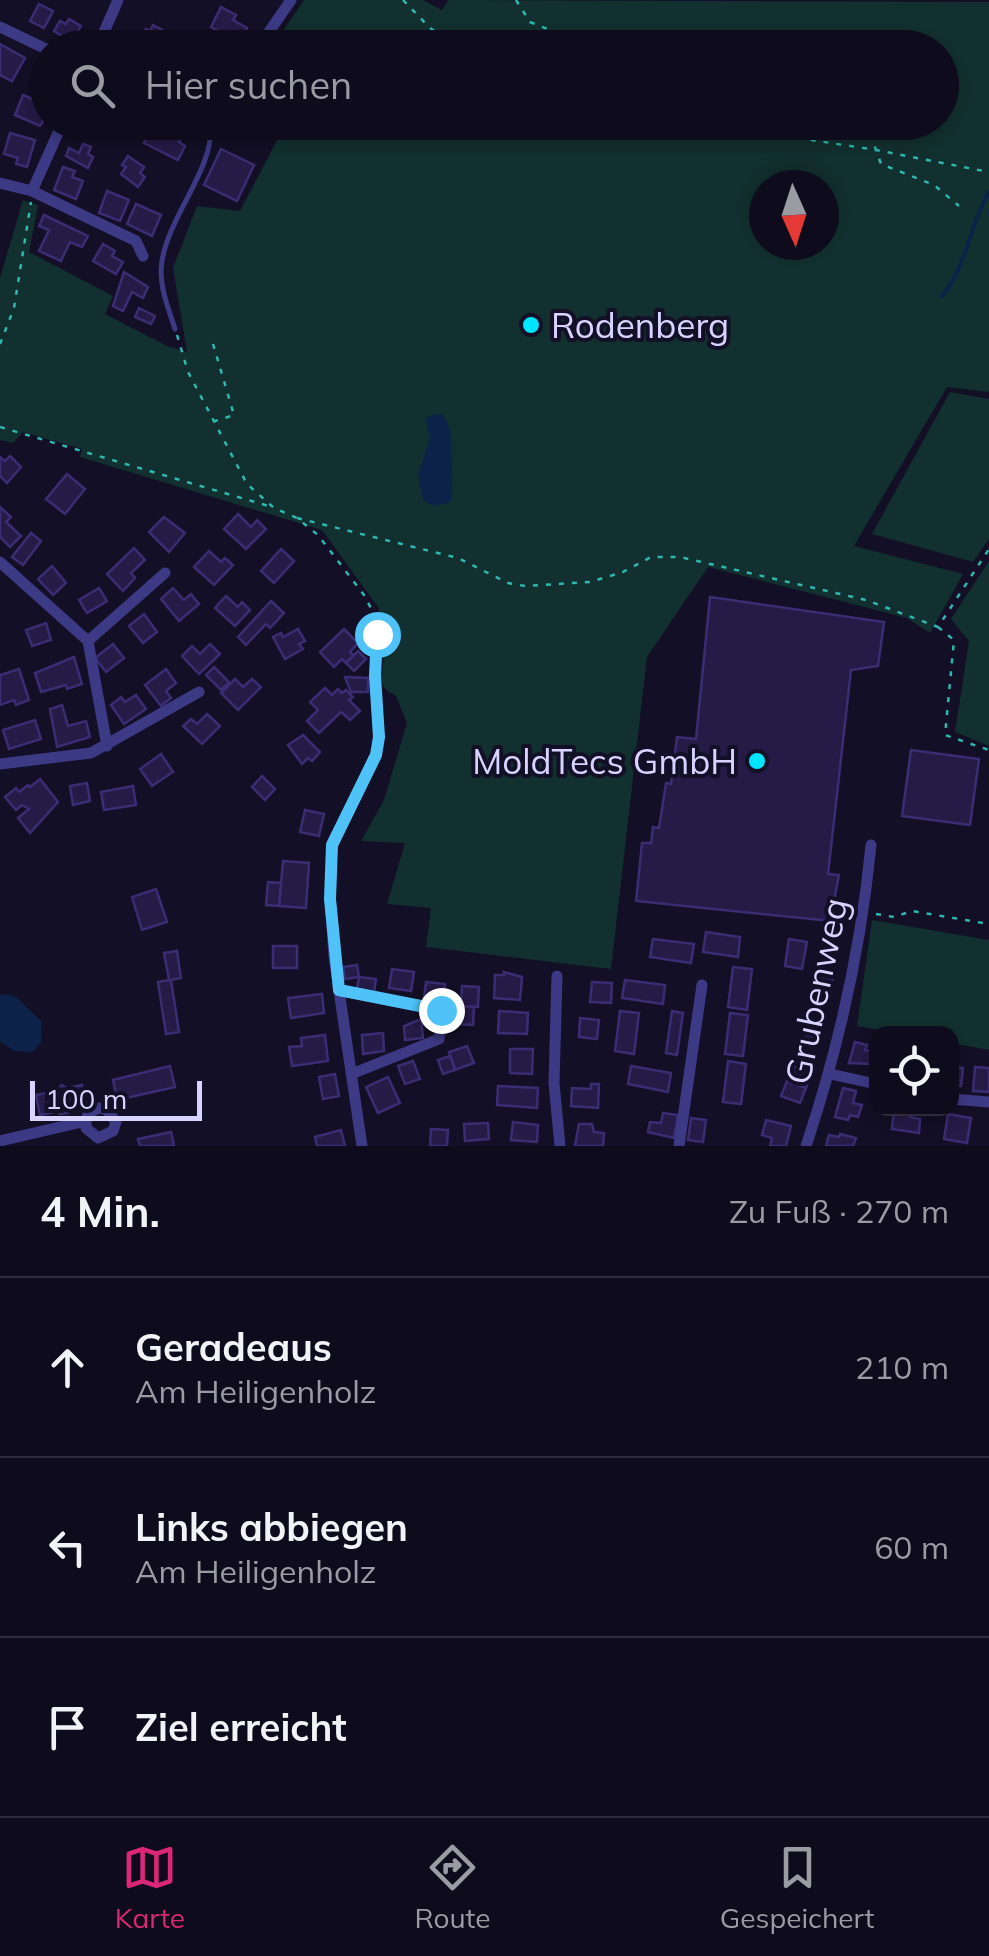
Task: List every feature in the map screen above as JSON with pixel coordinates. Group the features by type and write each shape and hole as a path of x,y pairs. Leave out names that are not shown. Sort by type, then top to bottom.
{"street":[{"path":"105,30 118,0"},
{"path":"270,30 290,0"},
{"path":"0,27 30,41"},
{"path":"32,191 55,140"},
{"path":"0,183 32,191 136,241 143,256"},
{"path":"0,562 88,641 108,746"},
{"path":"88,641 165,573"},
{"path":"0,764 92,753 199,692"},
{"name":"Grubenweg","path":"806,1146 830,1074 864,912 871,845"},
{"path":"330,899 362,1146"},
{"path":"557,976 554,1083 560,1146"},
{"path":"680,1146 702,985"},
{"path":"339,990 441,1010 438,1040 354,1073"},
{"path":"830,1074 869,1082"},
{"path":"959,1100 989,1102"},
{"path":"0,1140 86,1120"}],"lane":[{"path":"175,329 162,288 162,262 171,227 210,140"}],"path":[{"path":"403,0 433,30"},
{"path":"516,0 530,22 550,30"},
{"path":"818,140 989,172"},
{"path":"872,140 881,164 934,185 959,206"},
{"path":"0,344 14,308 32,191"},
{"path":"175,329 188,372 247,484 274,508"},
{"path":"213,344 234,415 214,422"},
{"path":"0,428 297,518 458,558 508,583 525,586 590,582 623,572 651,557 680,557 866,600 938,626 954,640 945,735 989,750"},
{"path":"297,518 318,535 364,595 374,614 377,634 376,755 332,845 330,899"},
{"path":"938,626 989,550"},
{"path":"864,912 894,918 912,912 989,924"}],"green space":[{"path":"304,0 423,0 442,10 448,0 989,2 989,392 947,387 854,546 963,574 930,633 907,618 708,567 647,657 611,969 426,947 431,908 387,904 405,843 361,841 384,800 407,723 396,696 381,682 385,646 378,607 322,530 80,457 82,449 23,432 13,443 0,440 0,278 23,200 38,205 29,252 113,296 105,314 187,352 173,268 197,206 240,211 277,140 959,140 959,30 284,30"},
{"path":"950,392 989,399 989,539 973,562 872,534"},
{"path":"989,561 989,746 955,732 969,641 951,619"},
{"path":"872,920 989,940 989,1050 959,1044 959,1026 857,1026"}],"water":[{"path":"443,414 451,434 452,498 451,502 434,506 423,500 418,474 430,439 426,419"},
{"path":"8,994 42,1022 41,1043 32,1052 14,1051 0,1041 0,995"}],"building":[{"path":"39,4 53,11 44,28 30,21"},
{"path":"221,7 236,15 233,20 247,28 217,30 211,27"},
{"path":"69,19 81,26 79,30 55,30 60,21 66,24"},
{"path":"0,44 25,58 12,81 0,75"},
{"path":"23,95 30,98 30,122 15,115"},
{"path":"10,133 35,140 27,167 16,164 18,158 4,154"},
{"path":"180,140 185,146 178,160 144,143"},
{"path":"83,144 91,147 88,154 93,157 88,168 66,156 69,148 79,153"},
{"path":"221,149 254,165 237,201 204,185"},
{"path":"128,156 144,167 140,173 145,177 138,187 121,174"},
{"path":"63,167 75,171 72,177 83,181 76,199 54,190"},
{"path":"107,191 129,200 120,221 99,213"},
{"path":"136,204 161,215 152,236 127,224"},
{"path":"44,215 88,236 82,247 70,242 61,261 39,251 49,230 39,226"},
{"path":"103,244 123,262 116,274 93,261"},
{"path":"124,272 148,287 143,298 132,292 123,311 113,306"},
{"path":"139,308 155,316 151,324 135,317"},
{"path":"10,456 21,467 7,483 0,476 0,457 5,461"},
{"path":"67,474 85,489 65,514 46,499"},
{"path":"0,507 11,517 6,522 21,536 10,547 0,537"},
{"path":"238,514 251,527 257,520 266,529 246,549 224,529"},
{"path":"164,517 185,533 169,552 149,532"},
{"path":"31,533 41,541 23,565 12,557"},
{"path":"134,548 145,560 131,573 135,578 123,591 107,574"},
{"path":"281,549 294,561 274,583 261,571"},
{"path":"209,551 221,562 225,558 233,565 214,585 194,567"},
{"path":"52,566 66,583 53,595 38,579"},
{"path":"99,588 107,601 87,613 79,600"},
{"path":"173,588 184,600 191,594 199,604 179,621 161,599"},
{"path":"226,596 238,607 242,602 250,610 235,626 215,608"},
{"name":"MoldTecs GmbH","path":"710,597 884,622 878,666 851,670 828,874 839,875 830,921 636,901 642,843 651,843 653,827 659,828 666,783 671,784 677,737 696,739"},
{"path":"271,601 284,613 270,628 266,624 246,645 238,637"},
{"path":"144,614 157,632 143,643 129,626"},
{"path":"46,623 51,640 32,646 26,630"},
{"path":"298,629 305,641 299,644 303,649 285,659 273,637 281,633 283,637"},
{"path":"344,629 358,643 350,652 354,656 346,663 342,659 334,667 320,652"},
{"path":"113,644 124,658 106,672 95,658"},
{"path":"210,644 220,654 199,674 182,656 192,646 200,654"},
{"path":"358,651 366,659 354,671 346,663"},
{"path":"74,657 82,684 41,692 35,673"},
{"path":"214,667 229,682 221,690 206,675"},
{"path":"19,669 29,700 0,705 0,675"},
{"path":"166,669 176,683 166,691 171,698 161,706 145,685"},
{"path":"345,677 368,678 368,692 351,692"},
{"path":"235,679 243,687 252,679 261,687 238,710 221,693"},
{"path":"325,688 332,695 338,689 342,693 346,690 353,697 349,700 360,711 350,720 341,712 319,733 307,721 318,710 310,702"},
{"path":"136,695 146,709 124,724 111,705 121,697 125,702"},
{"path":"62,705 68,726 86,721 90,737 57,747 50,709"},
{"path":"207,714 220,726 202,744 183,726 191,719 197,724"},
{"path":"35,720 41,739 9,749 3,730"},
{"path":"303,735 320,752 312,761 308,758 302,764 288,745"},
{"path":"911,750 979,759 970,825 902,816"},
{"path":"161,754 173,772 152,786 140,769"},
{"path":"262,776 275,789 265,800 252,787"},
{"path":"40,779 58,802 30,833 18,818 29,809 22,805 16,810 5,797"},
{"path":"87,783 90,801 73,805 70,786"},
{"path":"133,786 136,805 104,810 101,792"},
{"path":"305,810 324,814 319,836 300,832"},
{"path":"283,861 309,863 306,908 279,906"},
{"path":"268,882 281,883 279,906 266,905"},
{"path":"156,889 167,922 142,930 132,897"},
{"path":"706,932 740,937 738,957 703,952"},
{"path":"653,939 694,944 691,963 650,957"},
{"path":"789,939 807,942 802,969 785,966"},
{"path":"273,946 297,946 297,968 273,968"},
{"path":"177,951 181,978 171,980 179,1032 166,1034 158,982 169,980 164,953"},
{"path":"357,965 359,977 345,979 343,967"},
{"path":"733,967 752,969 747,1010 728,1007"},
{"path":"392,969 414,972 411,991 389,988"},
{"path":"820,970 833,972 832,984 818,982"},
{"path":"504,972 522,977 520,1000 494,998 495,975"},
{"path":"359,977 376,979 374,992 357,989"},
{"path":"625,980 665,985 663,1004 622,998"},
{"path":"426,982 445,984 444,999 424,997"},
{"path":"592,982 612,983 611,1003 590,1002"},
{"path":"818,982 832,984 829,997 816,995"},
{"path":"462,986 479,987 478,1007 461,1006"},
{"path":"322,994 324,1013 291,1018 288,998"},
{"path":"458,1006 474,1007 473,1025 457,1024"},
{"path":"499,1011 528,1013 527,1034 498,1033"},
{"path":"620,1011 639,1013 634,1054 615,1051"},
{"path":"672,1011 683,1013 677,1055 666,1053"},
{"path":"730,1013 748,1015 743,1056 725,1054"},
{"path":"580,1018 599,1020 597,1039 579,1037"},
{"path":"421,1019 423,1038 405,1040 404,1026"},
{"path":"810,1023 822,1027 818,1041 806,1037"},
{"path":"383,1033 384,1051 363,1054 362,1035"},
{"path":"325,1035 328,1061 292,1066 289,1047 302,1046 301,1038"},
{"path":"855,1042 867,1045 869,1064 849,1063"},
{"path":"467,1046 474,1063 455,1070 449,1052"},
{"path":"510,1049 533,1049 532,1074 510,1073"},
{"path":"450,1056 455,1070 443,1074 438,1060"},
{"path":"413,1061 420,1079 405,1084 398,1066"},
{"path":"728,1061 746,1064 741,1104 723,1102"},
{"path":"170,1066 175,1087 117,1100 113,1080"},
{"path":"631,1066 671,1073 668,1092 628,1084"},
{"path":"793,1066 812,1073 806,1088 787,1081"},
{"path":"975,1067 989,1068 989,1092 973,1091"},
{"path":"335,1074 339,1096 323,1099 319,1077"},
{"path":"388,1077 400,1103 378,1113 366,1087"},
{"path":"787,1081 806,1088 800,1103 781,1096"},
{"path":"591,1084 599,1084 598,1108 571,1106 572,1088 591,1089"},
{"path":"62,1085 82,1085 86,1105 67,1109 68,1113 40,1115 36,1095"},
{"path":"498,1086 538,1088 537,1108 497,1105"},
{"path":"843,1088 856,1091 853,1103 862,1105 858,1117 835,1117"},
{"path":"663,1113 678,1115 674,1138 648,1132 650,1122 661,1123"},
{"path":"893,1116 920,1119 919,1133 892,1129"},
{"path":"948,1116 971,1118 967,1143 944,1139"},
{"path":"691,1118 706,1120 703,1142 688,1140"},
{"path":"766,1120 791,1126 786,1146 770,1146 772,1138 762,1135"},
{"path":"513,1122 538,1125 537,1142 511,1140"},
{"path":"488,1123 489,1139 465,1141 464,1124"},
{"path":"579,1124 592,1124 594,1132 604,1133 603,1146 575,1146"},
{"path":"431,1129 448,1130 447,1146 430,1146"},
{"path":"341,1130 345,1146 317,1146 315,1137"},
{"path":"171,1132 174,1146 140,1146 138,1139"},
{"path":"829,1135 856,1138 853,1146 826,1146"}],"waterway":[{"path":"942,296 957,272 989,192"}],"place":[{"name":"Rodenberg","path":"531,325"},
{"name":"MoldTecs GmbH","path":"757,761"}],"route":[{"path":"377,634 376,755 332,845 330,899 339,990 441,1010"}]}
